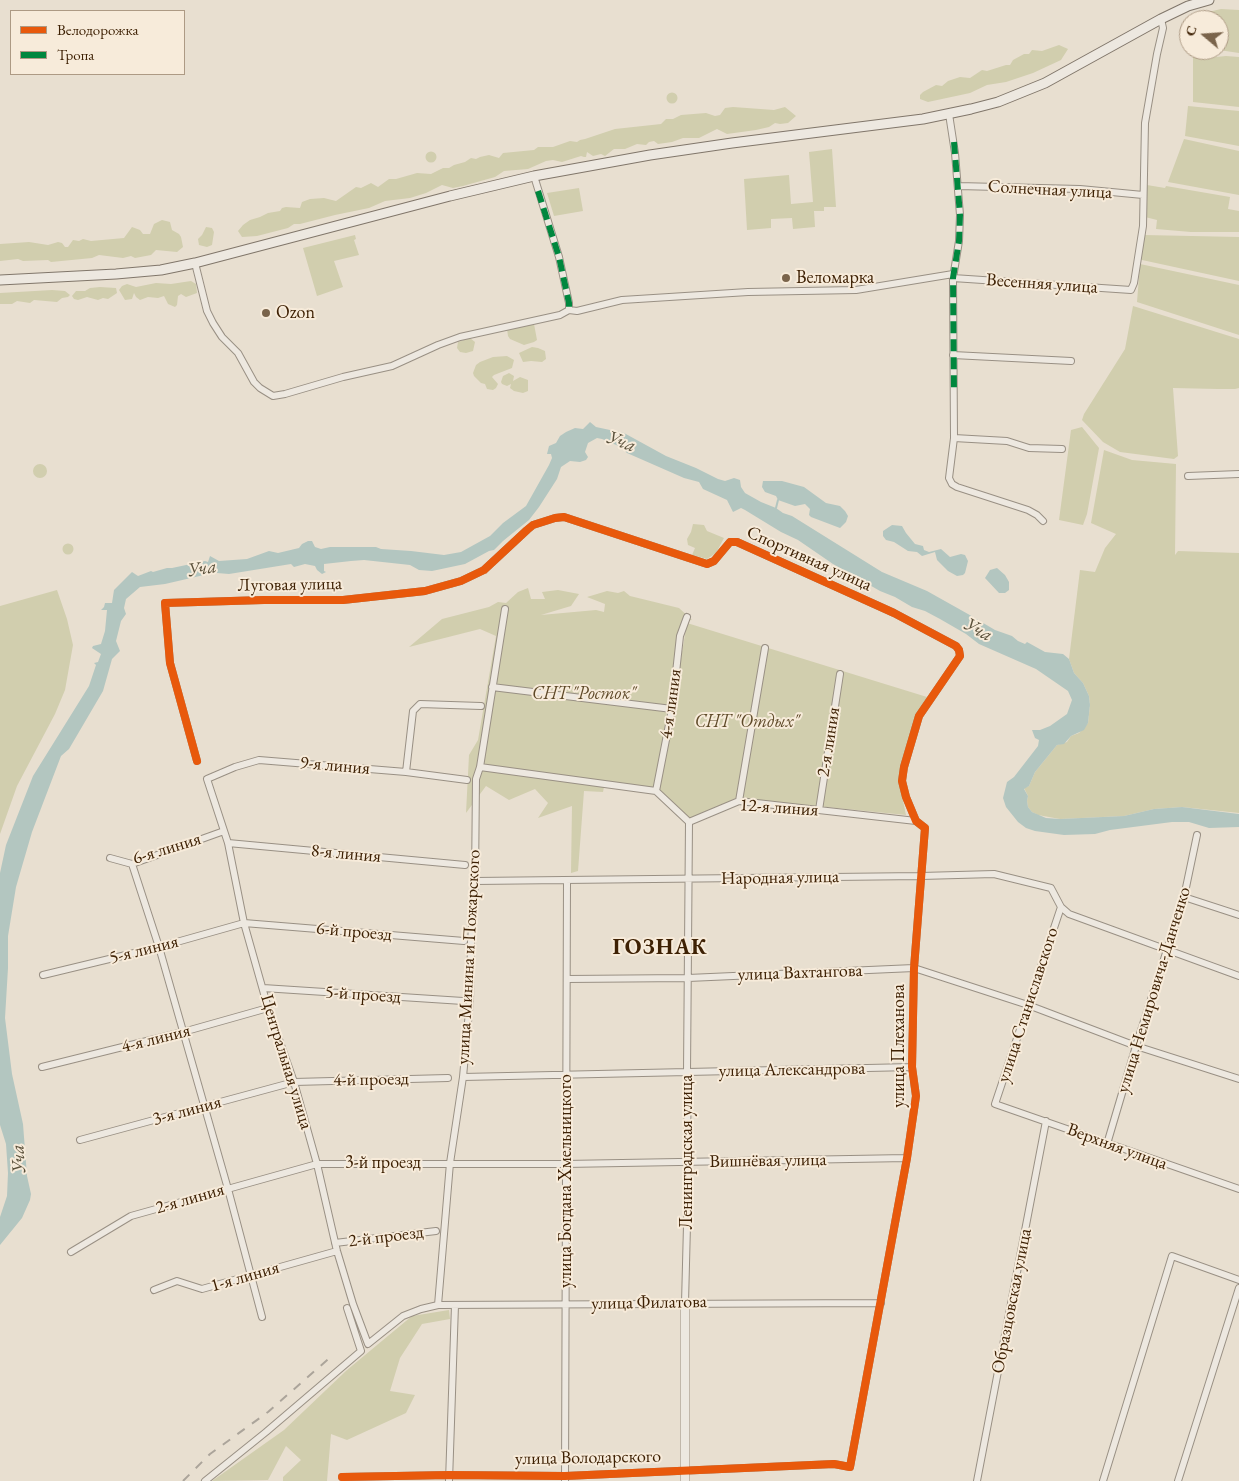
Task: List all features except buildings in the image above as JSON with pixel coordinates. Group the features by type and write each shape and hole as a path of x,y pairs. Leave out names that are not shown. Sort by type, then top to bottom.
{"main road":[{"path":"0,280 141,273 195,263 450,196 600,163 732,142 888,124 949,114 998,102 1045,83 1161,19 1188,6 1209,0"}],"street":[{"path":"1143,195 1146,123 1163,28 1161,19"},
{"path":"949,114 960,215 953,276 954,438 949,478 952,484 1028,510 1043,521"},
{"path":"534,176 559,257 569,310"},
{"name":"Солнечная улица","path":"958,186 1080,189 1143,195"},
{"name":"Весенняя улица","path":"195,263 207,311 222,336 238,353 254,382 273,396 392,366 460,337 560,315 569,310 576,311 622,300 748,292 856,290 953,276 1131,290 1134,283 1142,226 1143,195"},
{"path":"953,355 1071,361"},
{"path":"954,438 1007,441 1029,448 1062,449"},
{"path":"1188,476 1239,474"},
{"name":"Спортивная улица","path":"555,518 564,517 707,564 714,561 730,542 737,542 894,613 956,646 960,656"},
{"name":"Луговая улица","path":"198,761 170,663 165,603 343,600 425,591 461,581 479,573 496,560 527,530 555,518"},
{"name":"улица Минина и Пожарского","path":"438,1305 450,1163 463,1077 470,1000 475,881 476,779 480,766 505,610"},
{"name":"4-я линия","path":"656,791 672,709 680,636 687,617"},
{"path":"739,801 765,648"},
{"name":"улица Плеханова","path":"834,1464 850,1467 907,1158 916,1096 912,1067 914,968 925,828 916,821 906,797 902,781 904,767 919,716 960,656"},
{"name":"2-я линия","path":"819,810 840,674"},
{"path":"492,687 672,709"},
{"path":"406,772 413,711 420,704 481,706"},
{"name":"9-я линия","path":"207,779 259,760 406,772 467,780"},
{"path":"480,766 656,791 689,822"},
{"name":"Центральная улица","path":"207,779 228,843 244,923 268,1008 294,1082 317,1164 337,1251 353,1304 368,1344"},
{"name":"12-я линия","path":"689,822 739,801 916,821"},
{"name":"Ленинградская улица","path":"685,1481 689,822"},
{"name":"6-я линия","path":"110,858 132,864 224,831"},
{"name":"улица Немировича-Данченко","path":"1106,1144 1184,897 1197,835"},
{"name":"8-я линия","path":"228,843 465,865"},
{"path":"132,864 159,947 228,1189 262,1317"},
{"name":"Народная улица","path":"475,881 994,874 1051,888 1061,907 1069,914 1168,950"},
{"name":"улица Богдана Хмельницкого","path":"565,1478 567,880"},
{"path":"1184,897 1239,915"},
{"name":"улица Станиславского","path":"995,1104 1061,907"},
{"name":"6-й проезд","path":"244,923 464,941"},
{"name":"5-я линия","path":"43,975 159,947 244,923"},
{"path":"1168,950 1239,976"},
{"name":"улица Вахтангова","path":"567,978 688,978 914,968 1028,1005"},
{"name":"5-й проезд","path":"263,988 463,1001"},
{"path":"1028,1005 1136,1046 1239,1079"},
{"name":"4-я линия","path":"42,1067 183,1032 268,1008"},
{"name":"улица Александрова","path":"463,1077 912,1067"},
{"name":"4-й проезд","path":"294,1082 448,1078"},
{"name":"3-я линия","path":"80,1140 294,1082"},
{"name":"Верхняя улица","path":"995,1104 1239,1189"},
{"name":"Образцовская улица","path":"978,1481 1046,1121"},
{"name":"Вишнёвая улица","path":"450,1163 687,1163 907,1158"},
{"name":"3-й проезд","path":"317,1164 450,1163"},
{"name":"2-я линия","path":"71,1252 131,1216 317,1164"},
{"name":"2-й проезд","path":"335,1243 436,1232"},
{"name":"1-я линия","path":"154,1290 177,1281 202,1289 337,1251"},
{"path":"1102,1481 1172,1256 1239,1280"},
{"path":"1178,1481 1239,1288"},
{"name":"улица Филатова","path":"368,1344 404,1316 438,1305 881,1303"},
{"path":"449,1478 455,1305"},
{"path":"205,1481 362,1350 347,1308"},
{"name":"улица Володарского","path":"342,1477 565,1478 834,1464"}],"green space":[{"path":"1221,9 1239,10 1239,53 1229,52 1229,10 1217,10"},
{"path":"1059,45 1068,49 1061,60 1033,73 1006,82 987,85 970,93 928,102 920,99 920,95 923,92 936,85 942,86 948,81 960,77 970,78 982,70 987,71 1010,65 1013,60 1024,54 1029,54 1032,50 1042,51"},
{"path":"1229,56 1239,57 1239,107 1193,102 1193,60 1229,60"},
{"path":"672,92 678,98 672,104 666,98"},
{"path":"1188,106 1239,111 1239,146 1185,136"},
{"path":"785,107 796,116 788,123 775,123 769,127 756,130 727,134 717,129 699,138 683,138 658,144 654,141 646,145 637,144 625,149 614,149 605,156 601,154 593,156 587,152 586,157 581,156 562,162 546,161 528,169 504,171 495,177 463,186 453,188 442,185 410,198 385,201 369,208 294,224 288,228 257,236 242,237 238,231 250,220 268,213 280,211 286,207 300,208 302,202 310,199 324,198 336,201 356,187 361,188 371,183 378,187 389,179 417,173 431,174 471,158 476,159 489,155 499,158 503,153 534,150 538,147 553,147 570,141 577,142 615,129 661,124 666,119 673,119 681,115 706,113 715,116 720,115 725,108 774,110"},
{"path":"1184,139 1239,151 1239,195 1168,182"},
{"path":"832,149 836,207 824,207 824,211 814,211 815,227 793,229 792,218 771,219 771,228 747,230 744,179 789,175 791,204 813,202 809,152"},
{"path":"431,151 437,157 431,163 425,157"},
{"path":"1147,185 1165,188 1166,186 1230,197 1228,209 1239,211 1239,232 1191,232 1156,229 1157,220 1145,217"},
{"path":"579,188 583,211 554,216 547,193"},
{"path":"162,220 170,222 172,230 181,237 183,247 177,252 156,250 151,255 135,258 131,256 123,258 99,255 92,258 51,262 48,260 23,261 18,259 0,261 0,244 29,242 48,245 58,242 68,247 73,240 79,241 83,239 91,241 124,238 132,227 140,230 143,234 150,234 154,224"},
{"path":"206,227 212,228 214,232 212,245 207,247 199,245 198,239"},
{"path":"355,235 356,239 354,240 359,255 334,261 343,287 317,296 303,248"},
{"path":"1144,235 1239,237 1239,281 1142,260 1140,258"},
{"path":"1140,264 1239,285 1239,335 1137,302"},
{"path":"191,281 196,284 197,293 186,297 181,294 178,296 175,307 168,304 164,296 158,298 148,297 140,300 134,293 132,299 125,300 119,290 127,284 136,287 156,283 171,284"},
{"path":"100,287 116,288 117,293 108,299 98,300 87,297 78,300 72,296 76,291"},
{"path":"65,291 70,295 57,302 34,300 30,303 17,301 12,304 0,304 0,293"},
{"path":"1133,306 1239,339 1239,388 1173,388 1178,456 1174,459 1120,452 1103,442 1082,420 1125,349"},
{"path":"534,324 537,340 534,342 524,345 510,339 508,336 507,329"},
{"path":"470,338 475,342 473,351 460,352 457,348 458,342"},
{"path":"532,347 545,351 546,359 542,362 523,362 519,353"},
{"path":"507,356 514,360 512,368 492,377 498,384 493,390 487,389 485,384 481,383 474,376 473,373 476,365 480,362 493,357"},
{"path":"509,373 514,376 513,381 520,377 528,380 528,391 523,393 514,391 510,388 511,384 507,386 502,384 503,376"},
{"path":"1082,427 1099,448 1087,514 1083,525 1059,520 1071,430"},
{"path":"1104,450 1132,460 1176,464 1175,555 1178,551 1239,553 1239,813 1182,807 1154,809 1124,816 1060,819 1038,815 1028,807 1028,796 1024,788 1029,786 1035,772 1057,745 1067,742 1071,736 1079,733 1088,723 1089,696 1083,683 1074,673 1069,659 1080,570 1095,572 1105,548 1116,534 1091,523"},
{"path":"40,464 45,466 47,471 45,476 40,478 35,476 33,471 35,466"},
{"path":"693,524 704,525 707,531 724,538 716,553 707,559 692,555 695,548 688,545 687,539"},
{"path":"66,544 70,544 73,549 72,553 66,554 63,551 63,547"},
{"name":"СНТ \"Росток\"","path":"528,588 531,599 545,599 542,592 558,590 579,594 571,606 541,615 596,610 604,612 605,604 587,597 607,591 618,593 624,591 630,596 679,608 692,620 682,621 655,788 605,782 603,792 584,791 578,871 571,873 572,806 538,818 548,803 535,789 509,800 486,786 466,813 469,755 478,740 496,636 480,629 409,647 442,619 489,607 498,602 506,603 518,592"},
{"path":"57,590 67,619 73,645 65,690 55,714 17,786 0,834 0,606"},
{"name":"СНТ \"Отдых\"","path":"687,623 927,697 916,716 900,769 899,782 906,815 736,798 690,820 658,791"},
{"path":"449,1310 450,1319 422,1324 400,1358 390,1391 415,1395 406,1413 347,1440 331,1434 327,1481 283,1481 283,1477 301,1460 286,1446 268,1480 212,1481 284,1430 347,1370 412,1316"}],"water":[{"name":"Уча","path":"590,422 596,427 624,433 666,456 718,479 725,481 734,478 740,480 741,487 745,493 792,516 882,572 927,591 1018,641 1025,644 1027,642 1045,652 1063,654 1069,659 1074,673 1083,683 1089,696 1088,723 1084,730 1071,736 1064,744 1057,745 1035,772 1029,786 1024,789 1028,796 1028,807 1032,812 1046,818 1060,819 1124,816 1154,809 1182,807 1239,814 1239,827 1209,828 1189,822 1172,822 1110,830 1095,834 1064,835 1026,828 1018,822 1006,807 1003,798 1007,782 1014,777 1038,746 1039,740 1035,738 1032,730 1040,730 1050,726 1067,714 1072,700 1068,691 1036,669 979,644 940,619 880,591 833,564 798,540 745,510 741,508 733,512 727,500 703,489 699,482 684,478 627,453 621,447 602,439 597,438 588,443 585,452 588,457 586,460 580,462 570,461 561,467 557,479 529,520 494,550 465,564 432,571 419,570 410,565 364,560 324,564 324,571 326,572 322,574 315,566 305,564 294,567 291,564 229,574 217,573 165,584 140,587 126,599 124,608 126,614 121,621 116,641 120,651 112,659 103,691 69,749 61,756 32,832 16,887 8,936 5,1018 12,1074 23,1124 27,1176 31,1194 22,1218 0,1245 0,1217 7,1196 8,1173 6,1144 0,1125 0,873 6,845 33,776 89,686 96,665 94,663 98,662 101,654 92,648 101,644 105,631 107,610 101,610 105,603 112,603 114,590 132,572 138,576 151,571 208,562 210,556 219,561 247,559 269,551 278,553 299,548 308,541 312,541 315,547 321,549 330,547 376,547 444,555 461,552 490,536 503,523 526,506 552,458 551,454 547,454 549,446 556,443 560,436 566,432 575,428 583,429"},
{"path":"763,481 782,481 804,487 826,503 840,506 848,516 846,522 840,528 811,517 809,515 810,509 805,504 795,506 778,500 776,496 765,492 762,487"},
{"path":"892,525 902,526 915,544 923,546 924,550 929,552 941,549 950,557 961,554 965,555 968,561 965,573 957,576 948,571 937,560 935,552 922,556 917,552 908,551 894,542 886,540 883,536 883,531"},
{"path":"997,568 1005,575 1009,582 1009,590 1005,593 999,593 985,578 990,570"}],"waterway":[{"path":"776,508 778,500"}],"railway":[{"path":"183,1481 210,1454 268,1412 334,1354"}],"marked path":[{"path":"954,142 960,215 959,241 953,278 954,393"},
{"path":"538,191 559,257 569,310"}],"cycle path":[{"path":"197,761 170,663 165,603 343,600 425,591 461,581 484,570 533,525 555,518 564,517 707,564 714,561 730,542 737,542 894,613 956,646 959,650 960,656 919,716 904,767 902,781 906,797 916,821 925,828 914,968 912,1067 916,1096 907,1158 850,1467 834,1464 565,1476 449,1475 342,1477"}],"place":[{"name":"Веломарка","path":"786,278"},
{"name":"Ozon","path":"266,313"}],"district":[{"name":"ГОЗНАК","path":"660,948"}]}
